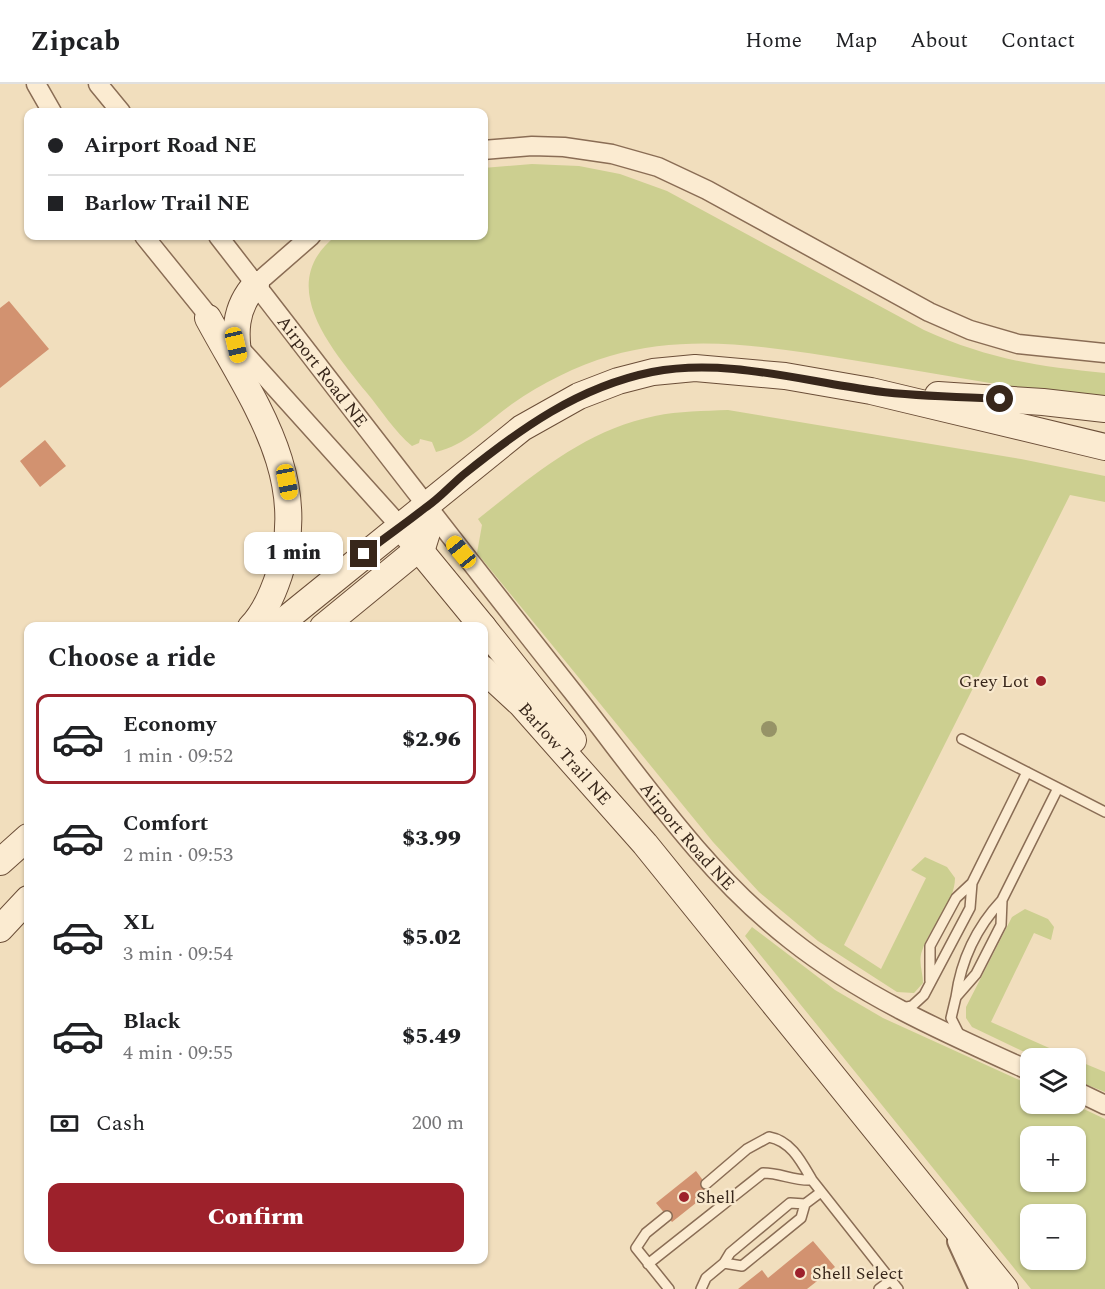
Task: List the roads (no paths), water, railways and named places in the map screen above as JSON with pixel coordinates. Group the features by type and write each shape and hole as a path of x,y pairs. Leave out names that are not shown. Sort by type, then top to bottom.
{"main road":[{"path":"255,622 267,605 276,585 283,564 290,518 284,469 242,370 236,345 236,324 241,304 256,284"},
{"path":"208,318 259,413"},
{"path":"282,622 399,525 426,508 522,428 579,396 627,379 664,371 733,370 872,391 1043,402 1105,409"},
{"path":"872,391 1105,447"},
{"path":"329,622 419,549 428,532 426,508"},
{"path":"399,525 479,622"},
{"path":"488,633 561,723 645,843 1005,1289"},
{"name":"Barlow Trail NE","path":"488,674 521,704 645,843"},
{"path":"0,862 24,841"},
{"path":"0,929 24,903"}],"street":[{"path":"36,84 50,108"},
{"path":"98,84 118,108"},
{"path":"110,84 125,108"},
{"path":"488,150 532,146 564,147 612,154 658,167 707,190 929,312 970,330 1018,344 1105,353"},
{"path":"147,240 208,318 236,345 399,525"},
{"name":"Airport Road NE","path":"221,240 426,508 712,866 750,905 791,940 895,1007 1020,1066"},
{"path":"256,284 306,240"},
{"path":"1086,1096 1105,1105"},
{"path":"951,1223 981,1289"}],"lane":[{"path":"962,739 1105,812"},
{"path":"930,985 930,946 956,898 972,883 1027,772"},
{"path":"967,1042 954,1027 952,1009 960,966 986,918 1002,900 1058,788"},
{"path":"895,1007 912,1006 919,1002 930,985 970,908 972,883"},
{"path":"956,997 976,974 1001,925 1002,900"},
{"path":"706,1184 747,1149 769,1137 781,1139 898,1289"},
{"path":"648,1264 763,1173 778,1173 794,1181 812,1180"},
{"path":"724,1263 742,1266 801,1218 805,1204 820,1191"},
{"path":"701,1289 706,1278 724,1263 730,1253 790,1203 805,1204"},
{"path":"667,1216 646,1233 636,1248 669,1289"},
{"path":"879,1289 891,1280"}],"place":[{"name":"Grey Lot","path":"1041,681"},
{"name":"Shell","path":"684,1197"},
{"name":"Shell Select","path":"800,1273"}]}
